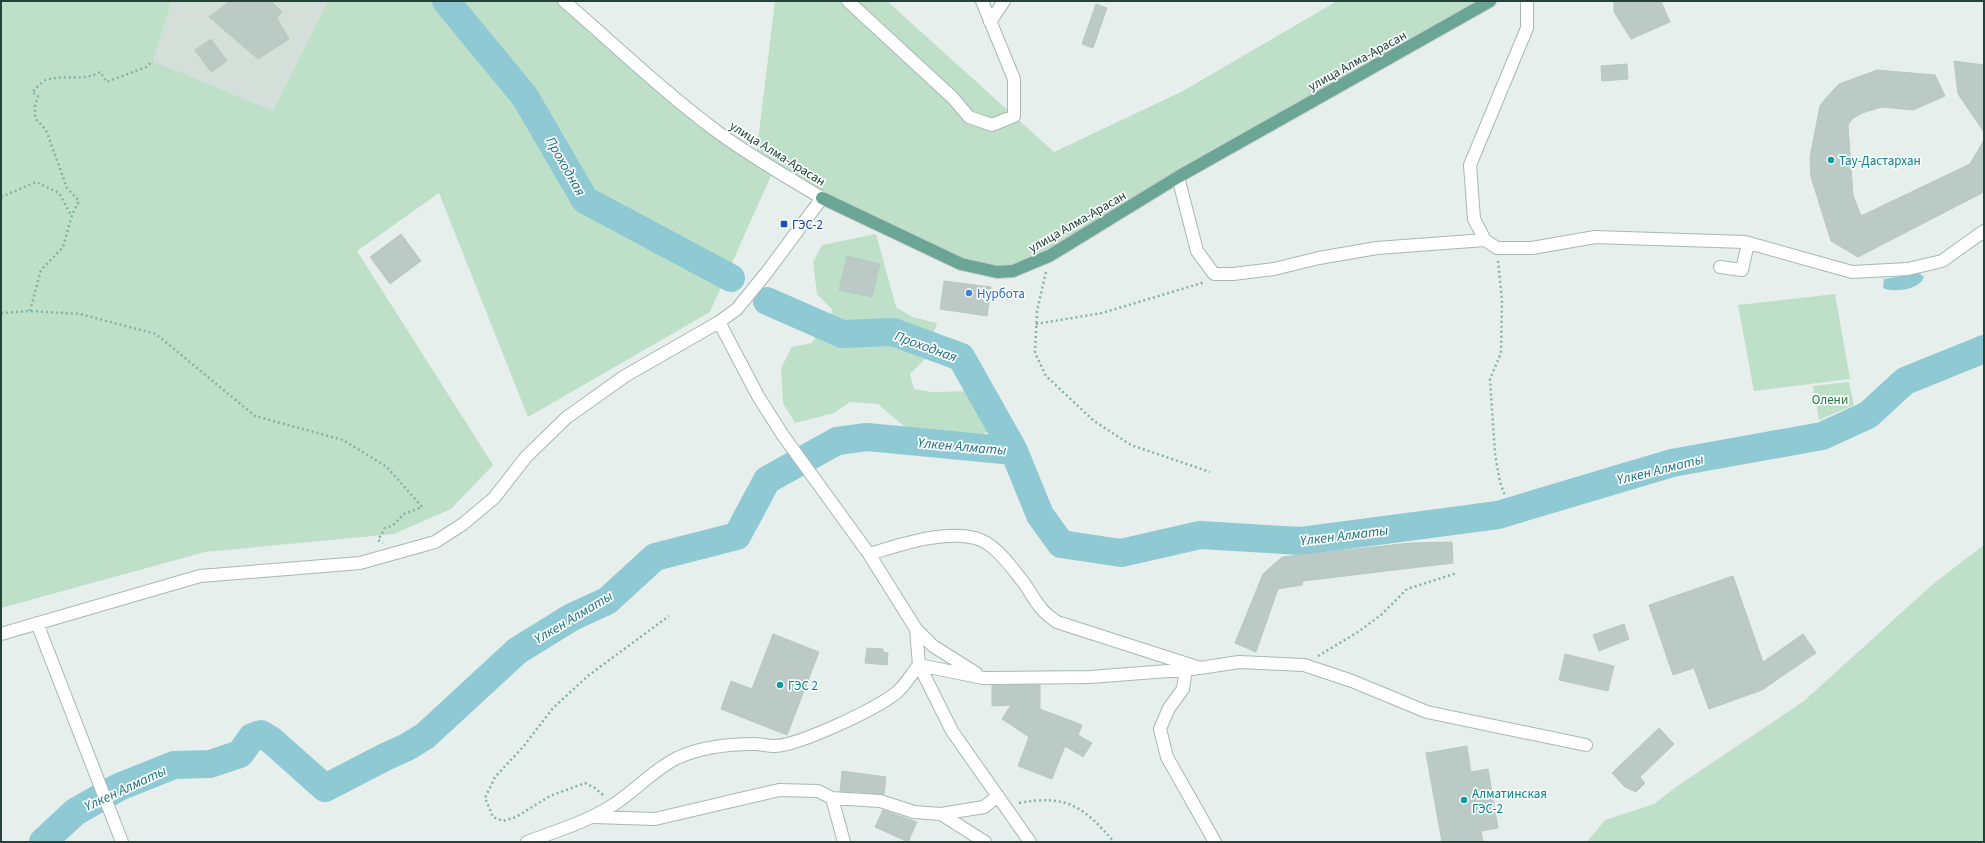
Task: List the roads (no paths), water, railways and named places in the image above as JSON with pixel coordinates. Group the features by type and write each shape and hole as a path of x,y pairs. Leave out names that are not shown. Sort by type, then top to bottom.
{"main road":[{"name":"улица Алма-Арасан","path":"822,198 961,264 997,272 1013,271 1049,256 1178,177 1490,1"}],"street":[{"name":"улица Алма-Арасан","path":"564,1 676,99 718,132 756,158 822,198"},
{"path":"848,1 954,98 969,117 992,125 1014,116 1014,79 982,1"},
{"path":"990,22 1004,1"},
{"path":"1527,1 1526,28 1470,165 1474,219 1484,240 1497,248 1532,248 1595,237 1748,243 1852,272 1908,268 1942,261 1984,231"},
{"path":"1178,177 1196,251 1214,274 1233,274 1274,269 1319,258 1377,248 1484,240"},
{"path":"1,634 200,576 360,563 436,542 463,524 494,498 526,457 566,418 625,376 719,322 737,309 767,272 822,198"},
{"path":"1720,267 1742,270 1748,243"},
{"path":"719,322 758,396 782,434 869,554 916,629 933,646 983,678"},
{"path":"869,554 914,542 942,537 976,538 990,546 1003,558 1022,579 1041,609 1057,622 1200,668"},
{"path":"37,623 122,842"},
{"path":"916,629 919,665 952,731 1030,842"},
{"path":"919,665 983,678 1090,677 1200,668 1238,662 1304,665 1352,681 1427,712 1586,745"},
{"path":"527,842 594,817 626,796 652,775 676,759 700,749 723,745 754,744 775,746 798,742 858,714 897,693 919,665"},
{"path":"1186,669 1183,689 1168,708 1160,729 1167,757 1215,842"},
{"path":"594,817 655,819 779,790 818,791 832,798 880,801 914,812 941,814 984,807 1001,801"},
{"path":"626,796 623,805 628,812 642,819"},
{"path":"832,798 844,842"},
{"path":"941,814 985,842"}],"water":[{"path":"1919,273 1924,277 1912,288 1893,290 1883,288 1884,279"}],"waterway":[{"name":"Проходная","path":"446,1 525,97 585,200 731,278"},
{"name":"Проходная","path":"767,301 842,334 893,332 961,357 1014,451"},
{"name":"Үлкен Алматы","path":"43,842 75,812 119,787 174,765 210,764 240,754 252,737 261,734 271,740 325,788 407,747 425,736 517,651 572,617 607,601 655,557 737,536 767,480 837,441 867,437 1014,451 1040,515 1061,544 1121,553 1200,535 1301,541 1498,515 1672,463 1822,436 1868,415 1905,381 1984,349"}],"place":[{"name":"Тау-Дастархан","path":"1831,160"},
{"name":"ГЭС-2","path":"784,224"},
{"name":"Нурбота","path":"969,293"},
{"name":"ГЭС 2","path":"780,685"},
{"name":"Алматинская ГЭС-2","path":"1464,800"}],"park label":[{"name":"Олени","path":"1830,399"}]}
